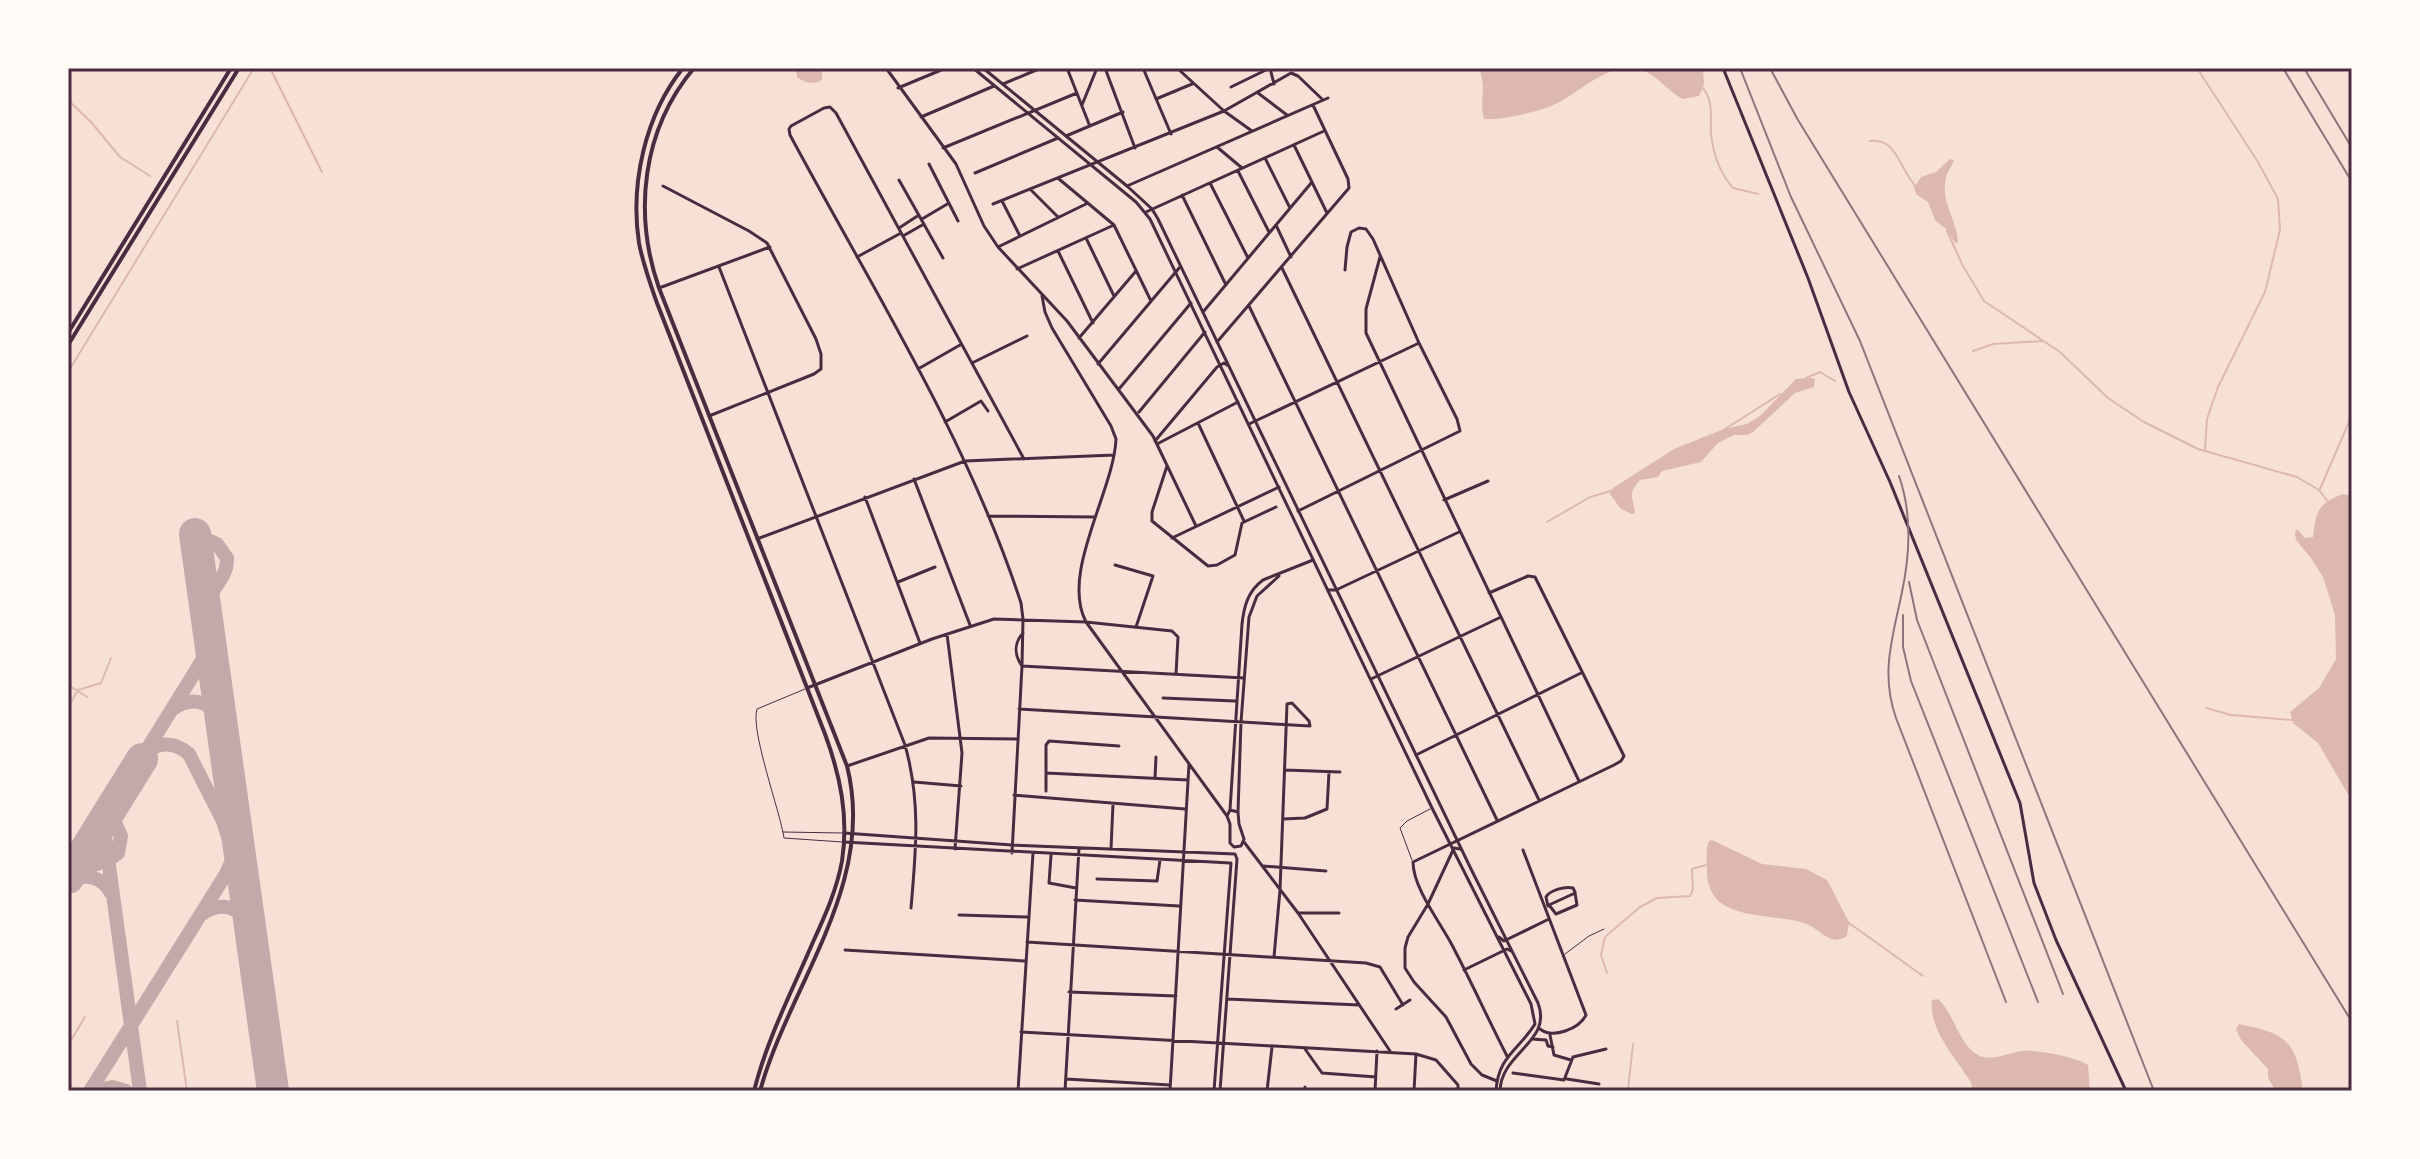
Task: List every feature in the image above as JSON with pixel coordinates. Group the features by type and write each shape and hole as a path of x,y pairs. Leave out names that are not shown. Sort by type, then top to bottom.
{"main road":[{"path":"68,333 231,68"},
{"path":"68,345 239,68"},
{"path":"683,68 655,115 645,149 637,187 640,246 657,303 840,778 844,833 838,877 830,902 770,1041 754,1091"},
{"path":"694,68 666,113 646,175 643,223 648,253 659,288 847,766 852,791 852,842 846,877 760,1091"}],"street":[{"path":"886,68 962,174 984,226 998,247 1079,338 1137,414 1156,443 1196,526"},
{"path":"898,88 946,68"},
{"path":"973,68 1146,212 1432,808 1531,1004 1536,1019 1530,1032 1507,1056 1497,1081 1498,1091"},
{"path":"983,68 1152,209 1541,1011 1540,1029 1505,1070 1498,1091"},
{"path":"1003,84 1041,68"},
{"path":"1067,68 1089,125"},
{"path":"1082,105 1097,68"},
{"path":"1105,68 1135,148"},
{"path":"1143,68 1171,134"},
{"path":"1177,68 1224,111 1252,131"},
{"path":"1231,87 1270,68 1274,84"},
{"path":"1723,68 1808,278 1849,392 1895,493 2020,803 2034,883 2056,940 2126,1091"},
{"path":"993,204 1224,111 1293,73 1323,100"},
{"path":"1156,99 1192,84"},
{"path":"921,117 995,86"},
{"path":"943,148 1077,93"},
{"path":"1258,93 1287,115"},
{"path":"1127,186 1328,98"},
{"path":"1217,342 1349,186 1313,105"},
{"path":"1012,853 1022,666 1021,603 965,461 789,129 821,109 830,107 836,113 1024,459"},
{"path":"1066,136 1123,112"},
{"path":"1146,212 1324,131"},
{"path":"975,173 1058,138"},
{"path":"1294,145 1327,213"},
{"path":"1217,147 1243,168"},
{"path":"1265,158 1290,208"},
{"path":"929,164 958,221"},
{"path":"1238,171 1269,232"},
{"path":"1058,178 1114,225 1151,301"},
{"path":"899,180 943,258"},
{"path":"1203,312 1312,182"},
{"path":"1210,183 1248,258"},
{"path":"663,186 749,231 770,247 821,354 821,369 808,377 709,416"},
{"path":"1029,189 1058,217"},
{"path":"1182,195 1226,285"},
{"path":"1002,201 1020,236"},
{"path":"857,257 902,234 949,203"},
{"path":"998,247 1088,203"},
{"path":"898,228 922,219"},
{"path":"1017,269 1114,225"},
{"path":"1276,225 1291,257"},
{"path":"1298,511 1460,431 1450,403 1366,229 1354,229 1348,242 1345,270"},
{"path":"1086,238 1114,297"},
{"path":"659,288 770,247"},
{"path":"1058,251 1093,323"},
{"path":"1380,257 1364,321 1366,333 1579,781"},
{"path":"719,267 905,745 914,782 917,839 911,908"},
{"path":"1098,364 1180,267"},
{"path":"1282,268 1539,800"},
{"path":"1079,338 1136,271"},
{"path":"1042,296 1052,328 1115,433 1114,455 1095,517 1078,594 1080,609 1086,622 1230,824 1229,955 1220,1091"},
{"path":"1118,390 1191,303"},
{"path":"1249,306 1497,820"},
{"path":"1137,414 1205,332"},
{"path":"972,363 1027,336"},
{"path":"1249,424 1419,343"},
{"path":"918,369 961,344"},
{"path":"1220,364 1228,365"},
{"path":"1156,443 1220,364"},
{"path":"945,422 981,401 988,411"},
{"path":"1156,443 1238,402"},
{"path":"1198,423 1244,521"},
{"path":"757,539 965,461 1114,455"},
{"path":"1167,466 1151,518 1157,528 1206,565 1224,562 1237,551 1240,526 1244,521 1276,507"},
{"path":"914,479 970,625"},
{"path":"1444,500 1488,481"},
{"path":"1172,538 1279,487"},
{"path":"865,497 920,643"},
{"path":"988,516 1095,517"},
{"path":"1328,590 1336,590 1459,532"},
{"path":"1227,816 1230,810 1246,600 1256,585 1313,560"},
{"path":"1115,565 1153,576 1136,627"},
{"path":"898,582 935,567"},
{"path":"1282,574 1261,591 1251,608 1241,722 1238,812 1244,842 1298,913 1390,1051"},
{"path":"1489,593 1534,575 1623,753 1621,761 1457,841 1452,846 1428,904 1408,937 1405,968 1446,1017 1471,1064 1482,1075 1497,1081"},
{"path":"1371,680 1501,617"},
{"path":"807,688 920,643 994,619 1086,622 1168,630 1176,633 1179,639 1176,674"},
{"path":"946,634 961,736 961,786 955,849"},
{"path":"1022,666 1244,678"},
{"path":"1415,755 1581,673"},
{"path":"1163,698 1236,701"},
{"path":"1019,709 1235,722 1241,722 1287,725 1310,726 1292,703 1287,704 1287,725 1280,890 1274,957"},
{"path":"847,766 929,738 1017,739"},
{"path":"1046,791 1046,745 1050,741 1119,746"},
{"path":"1155,778 1156,757"},
{"path":"1170,1091 1189,764"},
{"path":"1285,770 1340,772"},
{"path":"1283,819 1309,817 1327,809 1329,772"},
{"path":"1046,773 1188,780"},
{"path":"914,782 961,786"},
{"path":"1014,795 1187,809"},
{"path":"1111,849 1113,804"},
{"path":"1230,810 1238,812"},
{"path":"844,833 1236,856"},
{"path":"844,842 1232,863"},
{"path":"1236,847 1244,842"},
{"path":"1230,843 1236,847"},
{"path":"1462,851 1452,846 1413,862 1415,874 1507,1056"},
{"path":"1214,1091 1230,869 1236,847"},
{"path":"1065,1091 1079,848"},
{"path":"1523,850 1547,906 1556,914 1577,905 1573,888 1567,887 1546,897 1547,906 1549,919 1586,1018 1550,1035"},
{"path":"1018,1091 1033,853"},
{"path":"1051,853 1049,883 1076,888"},
{"path":"1097,879 1157,881 1160,860"},
{"path":"1224,864 1230,869"},
{"path":"1263,866 1281,865 1326,871"},
{"path":"1547,906 1575,893"},
{"path":"1075,900 1180,906"},
{"path":"1298,913 1339,913"},
{"path":"959,915 1028,917"},
{"path":"1498,936 1504,941 1549,919"},
{"path":"1027,942 1366,963 1380,967 1403,1005"},
{"path":"845,950 1026,962"},
{"path":"1464,970 1505,950 1513,954"},
{"path":"1069,992 1176,996"},
{"path":"1227,999 1359,1005"},
{"path":"1396,1009 1410,1000"},
{"path":"1540,1029 1550,1035 1554,1055 1571,1060"},
{"path":"1021,1032 1416,1054 1436,1060 1458,1089"},
{"path":"1532,1039 1546,1040 1548,1046 1553,1047"},
{"path":"1267,1091 1272,1047"},
{"path":"1305,1049 1322,1073 1376,1077"},
{"path":"1566,1079 1575,1056 1606,1049"},
{"path":"1375,1091 1377,1051"},
{"path":"1414,1091 1416,1054"},
{"path":"1513,1073 1599,1084"},
{"path":"1066,1079 1170,1085"}],"lane":[{"path":"807,688 767,703 757,709 755,715 784,838 844,842"},
{"path":"1413,862 1400,828 1432,808"},
{"path":"783,832 844,833"},
{"path":"1563,955 1604,929"}],"shaded area":[{"path":"796,68 818,68 822,72 822,80 812,83 803,81 797,77"},
{"path":"1479,68 1627,68 1606,73 1562,101 1537,111 1484,119"},
{"path":"1632,68 1703,68 1704,84 1699,96 1683,99 1647,72"},
{"path":"1950,159 1954,160 1947,176 1945,195 1957,234 1958,242 1955,243 1935,220 1928,202 1917,195 1914,188 1921,177 1936,172"},
{"path":"1796,379 1815,379 1814,387 1795,393 1753,432 1734,435 1718,443 1701,462 1662,471 1658,477 1640,480 1632,493 1635,513 1620,508 1610,494 1613,488 1674,449 1724,429 1747,424 1760,416"},
{"path":"2343,494 2352,496 2352,801 2318,743 2293,723 2290,712 2319,688 2336,659 2335,615 2323,577 2296,540 2295,533 2297,529 2305,538 2313,537 2319,510 2328,501"},
{"path":"1712,840 1762,864 1806,869 1827,880 1849,922 1847,936 1835,940 1804,923 1742,912 1717,900 1710,888 1707,871 1707,848"},
{"path":"1938,999 1966,1044 1978,1055 1994,1057 2027,1051 2075,1059 2088,1065 2090,1091 1972,1091 1971,1082 1936,1028 1932,1000"},
{"path":"2239,1024 2269,1032 2287,1043 2297,1061 2303,1091 2276,1091 2268,1078 2268,1069 2241,1040 2236,1029"}],"waterway":[{"path":"68,372 254,68"},
{"path":"270,68 322,172"},
{"path":"2197,68 2258,162 2278,199 2280,230 2265,292 2218,387 2207,419 2205,449"},
{"path":"1703,88 1710,104 1712,141 1720,169 1733,188 1758,194"},
{"path":"68,100 120,157 150,176"},
{"path":"1870,141 1879,141 1892,149 1917,188"},
{"path":"1947,231 1984,301 2060,352 2108,398 2144,422 2198,449 2297,477 2319,490 2329,503"},
{"path":"1973,351 1993,344 2043,341"},
{"path":"1806,378 1820,372 1835,381"},
{"path":"1725,429 1780,394"},
{"path":"2320,489 2352,415"},
{"path":"1547,522 1590,497 1614,490"},
{"path":"68,707 78,690 101,683 111,658"},
{"path":"68,685 87,697"},
{"path":"2206,708 2231,715 2292,720"},
{"path":"1692,869 1710,864"},
{"path":"1607,973 1601,955 1605,937 1640,907 1657,898 1690,896 1693,889 1692,870"},
{"path":"1849,923 1923,976"},
{"path":"68,1045 85,1017"},
{"path":"177,1021 187,1091"},
{"path":"1628,1090 1633,1044"}],"taxiway":[{"path":"195,534 217,544 227,558 225,572 211,595 206,612"},
{"path":"146,751 203,659 209,636"},
{"path":"173,709 188,702 203,703 215,712 222,726"},
{"path":"142,759 152,749 164,744 177,746 189,754 223,821 245,892"},
{"path":"68,880 81,870 118,853 121,836 110,811"},
{"path":"103,822 140,1091"},
{"path":"90,1091 226,874 235,853 237,834"},
{"path":"71,879 94,878 111,893"},
{"path":"202,914 216,908 229,908 241,914 250,927"},
{"path":"95,1091 112,1087 126,1091"}],"runway":[{"path":"195,534 273,1091"},
{"path":"68,878 142,759"}],"railway":[{"path":"1740,68 1791,197 1860,341 2154,1091"},
{"path":"1770,68 1798,120 2352,1022"},
{"path":"2283,68 2352,182"},
{"path":"2304,68 2352,148"},
{"path":"1899,476 1908,519 1908,548 1888,670 1891,701 2006,1002"},
{"path":"1909,582 1917,620 2063,994"},
{"path":"1903,615 1903,647 1911,681 2038,1002"}]}
